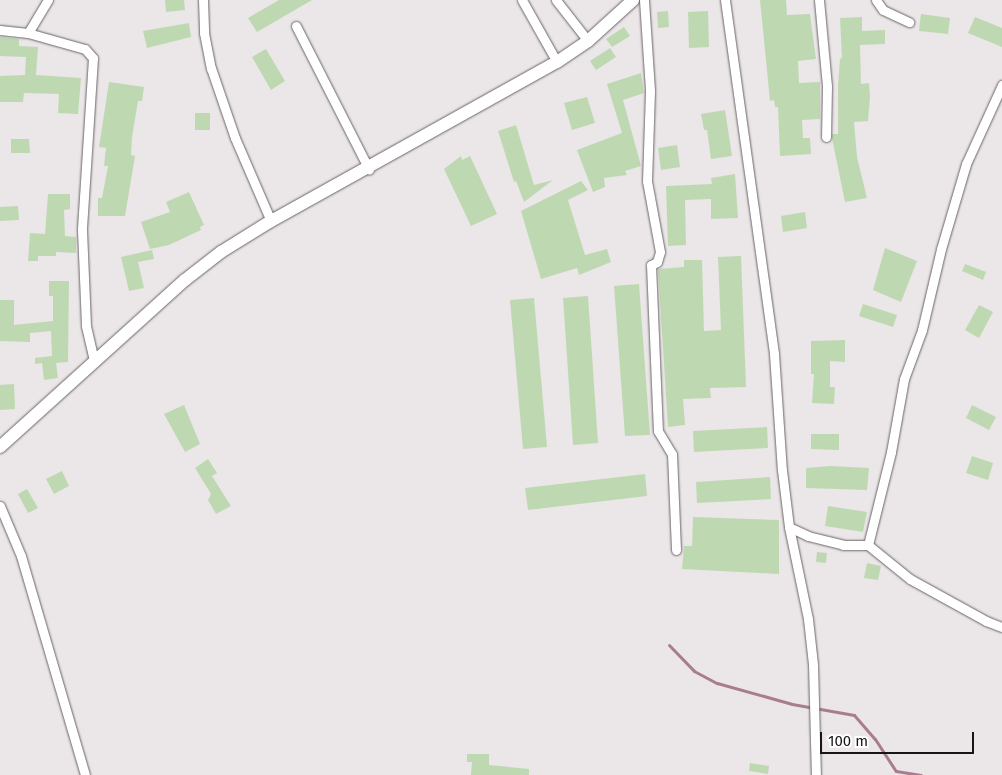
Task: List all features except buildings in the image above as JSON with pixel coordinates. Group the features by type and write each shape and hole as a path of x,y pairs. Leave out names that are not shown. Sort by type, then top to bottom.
{"main road":[{"path":"0,447 185,280 271,221 369,169 557,62 588,41 633,0"}],"street":[{"path":"28,33 48,0"},
{"path":"202,0 204,33 211,68 235,138 271,221"},
{"path":"522,0 557,62"},
{"path":"556,0 588,41"},
{"path":"644,0 650,91 647,180 660,252 657,262 651,265 658,431 672,454 676,550"},
{"path":"725,0 774,354 782,470 789,527 808,619 816,775"},
{"path":"819,0 827,86 826,137"},
{"path":"876,0 883,10 909,22"},
{"path":"296,26 369,169"},
{"path":"0,30 28,33 85,49 94,58 82,230 86,326 94,362"},
{"path":"868,545 891,452 904,379 922,330 941,249 966,164 1002,85"},
{"path":"0,506 21,556 85,775"},
{"path":"789,527 808,536 843,545 868,545 910,579 986,621 1002,627"}],"waterway":[{"path":"669,645 694,671 717,683 792,704 854,715 875,739 896,771 921,775"}]}
